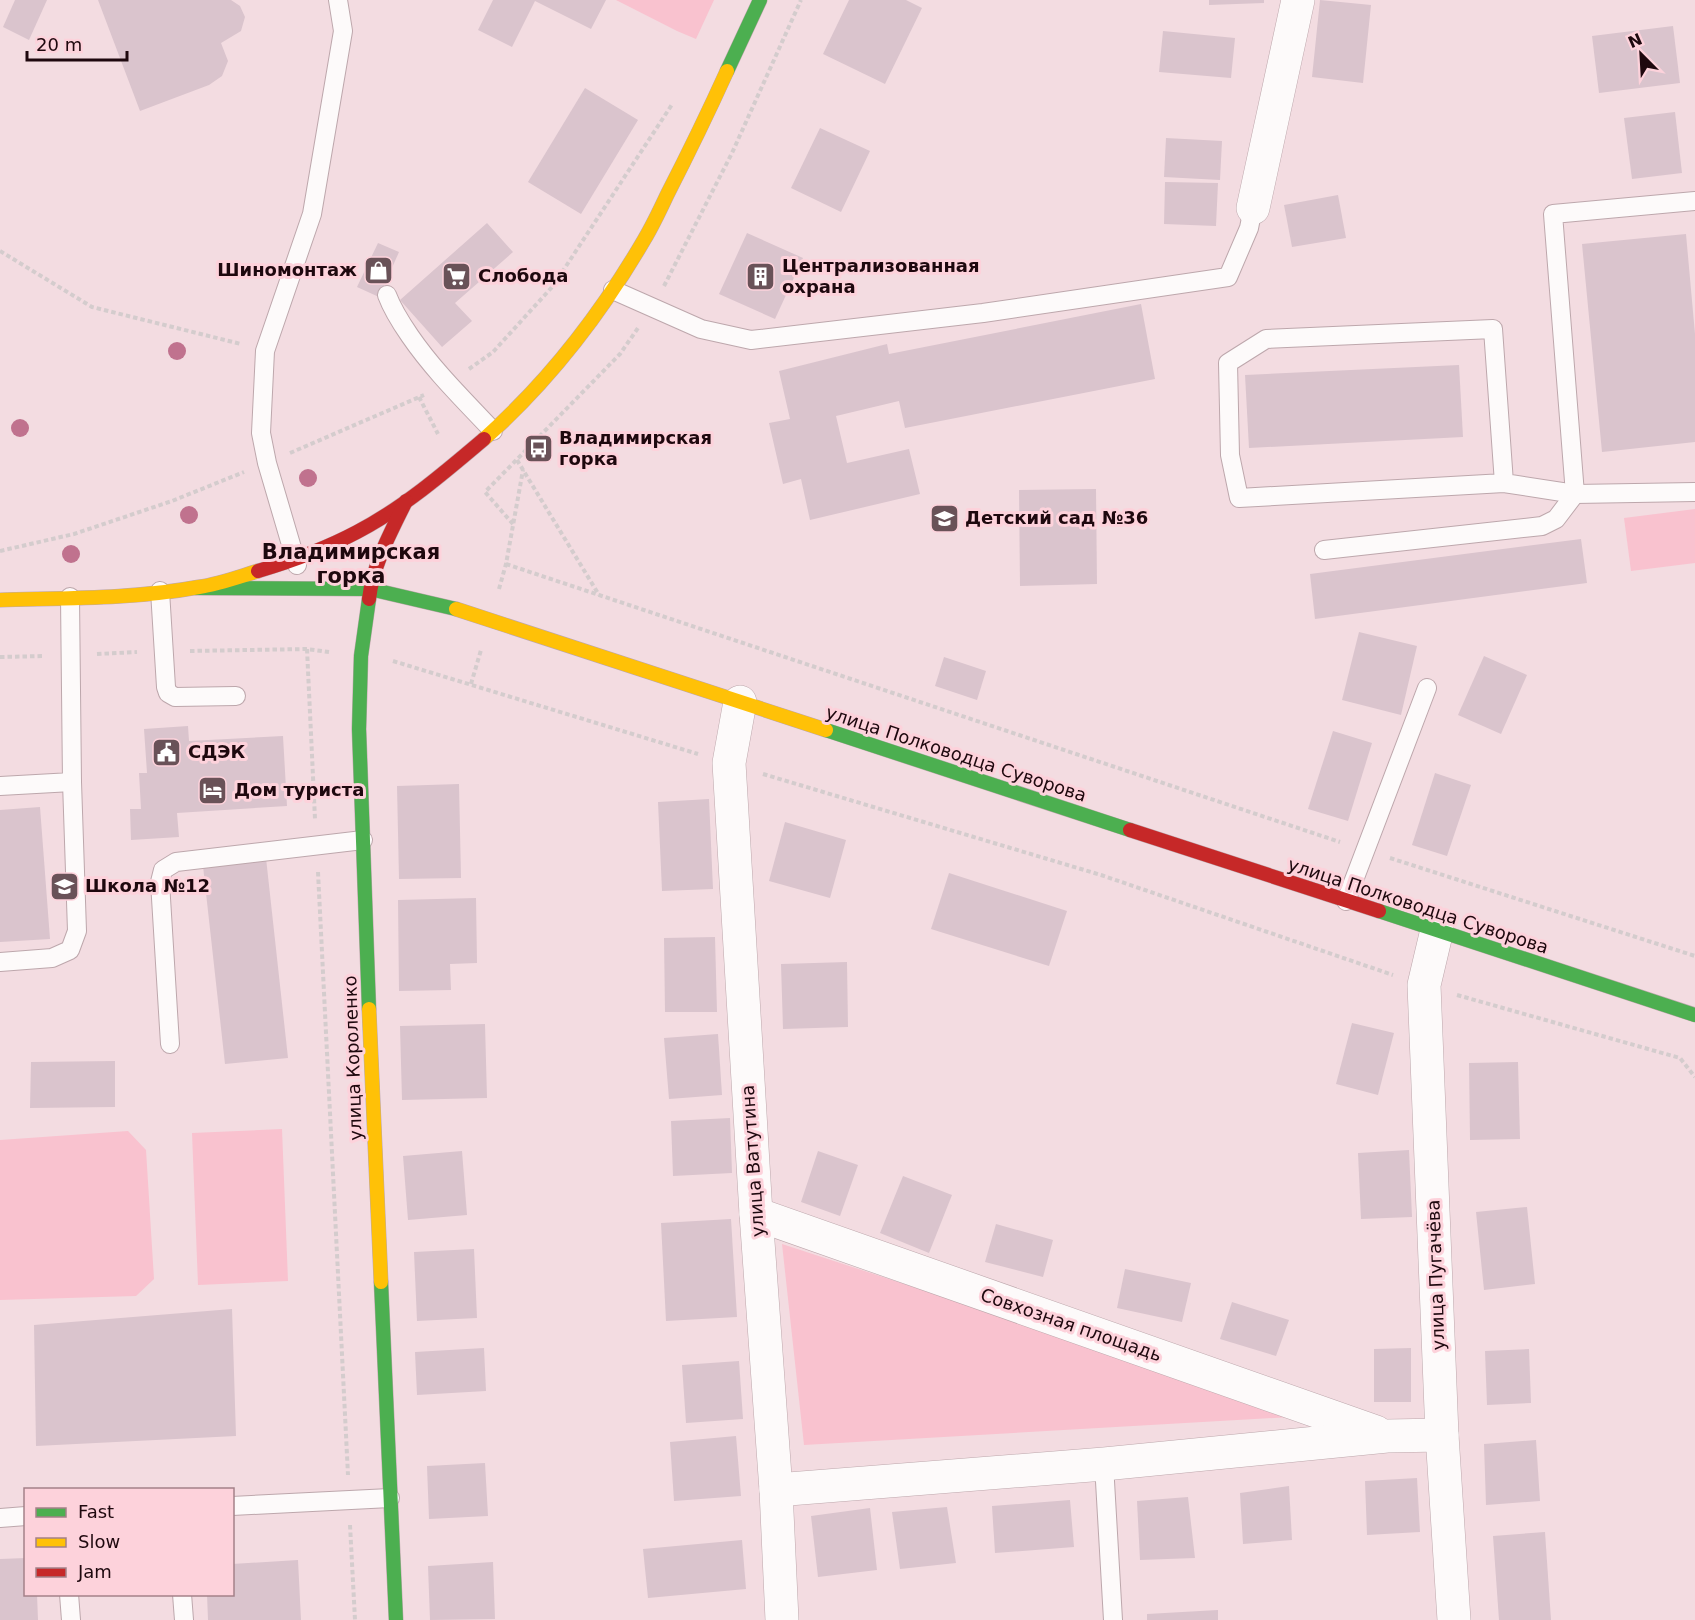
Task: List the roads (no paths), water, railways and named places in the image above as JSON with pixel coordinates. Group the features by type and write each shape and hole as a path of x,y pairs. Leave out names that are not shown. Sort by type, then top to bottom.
{"street":[{"path":"0,600 196,588 253,573 294,560 370,525 406,501 459,460 493,431 557,362 613,290 644,240 690,152 760,0"},
{"path":"1253,208 1298,0"},
{"name":"улица Короленко","path":"396,1620 359,729 361,656 370,589 382,552 406,501"},
{"name":"улица Полководца Суворова","path":"196,588 370,589 448,606 1695,1015"},
{"name":"улица Ватутина","path":"740,702 729,764 756,1214 776,1490 782,1620"},
{"name":"улица Пугачёва","path":"1437,930 1424,985 1442,1435 1454,1620"},
{"name":"Совхозная площадь","path":"756,1214 1387,1436"},
{"name":"Совхозная площадь","path":"776,1490 1104,1464 1387,1436 1442,1435"}],"lane":[{"path":"317,588 307,582 294,560 261,433 265,351 312,214 343,31 338,0"},
{"path":"1324,550 1542,526 1557,519 1575,494 1552,214 1695,201"},
{"path":"613,290 701,329 751,340 984,313 1228,277 1249,228 1253,208"},
{"path":"387,295 393,311 424,356 493,431"},
{"path":"1504,483 1493,328 1266,339 1228,363 1230,455 1239,498 1504,483 1575,494 1695,492"},
{"path":"160,591 168,693 175,697 236,696"},
{"path":"0,962 52,958 70,950 77,931 72,782 70,597"},
{"path":"1346,901 1427,688"},
{"path":"0,786 72,782"},
{"path":"170,1044 160,882 162,870 176,862 363,840"},
{"path":"1104,1464 1113,1620"},
{"path":"234,1506 390,1498"},
{"path":"0,1518 24,1516"},
{"path":"69,1596 71,1620"},
{"path":"182,1596 184,1620"}],"place":[{"name":"Шиномонтаж","path":"378,270"},
{"name":"Слобода","path":"457,276"},
{"name":"Централизованная охрана","path":"761,276"},
{"name":"Владимирская горка","path":"538,448"},
{"name":"Детский сад №36","path":"944,518"},
{"name":"СДЭК","path":"167,752"},
{"name":"Дом туриста","path":"213,790"},
{"name":"Школа №12","path":"64,886"}],"district":[{"name":"Владимирская горка","path":"351,564"}]}
